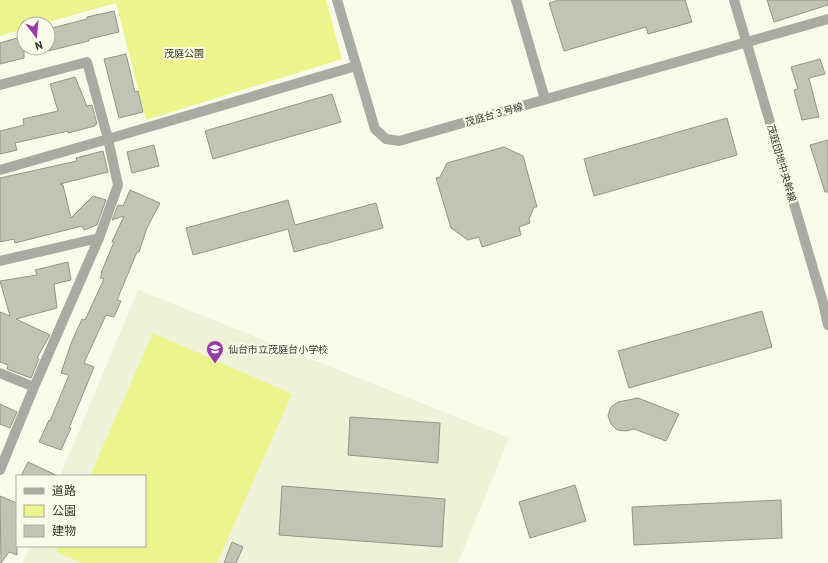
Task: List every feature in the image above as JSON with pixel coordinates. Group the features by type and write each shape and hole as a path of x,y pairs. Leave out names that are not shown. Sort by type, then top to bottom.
{"street":[{"name":"茂庭台３号線","path":"337,0 375,129 386,139 399,141 828,19"},
{"path":"516,0 545,99"},
{"name":"茂庭団地中央幹線","path":"734,0 825,298 828,325"},
{"path":"0,85 87,62 108,140 118,185 99,238 34,387 0,470"},
{"path":"0,170 108,140 356,66"},
{"path":"0,261 99,238"},
{"path":"0,373 34,387"}],"shaded area":[{"name":"仙台市立茂庭台小学校","path":"138,290 509,438 458,563 23,563 30,547 146,547 146,475 60,475"}],"green space":[{"name":"茂庭公園","path":"0,0 326,0 342,59 146,120 116,3 56,20 56,16 16,16 16,31 0,36"},
{"path":"153,333 292,394 217,563 82,563 56,552 58,547 146,547 146,475 90,475"}],"building":[{"path":"559,0 685,0 692,22 648,34 646,27 564,51 549,3"},
{"path":"767,0 828,0 828,5 774,22"},
{"path":"114,11 119,32 56,49 56,27 87,19 87,17"},
{"path":"16,38 16,56 24,56 24,58 0,64 0,43"},
{"path":"126,54 135,92 138,91 143,112 119,118 104,59"},
{"path":"820,59 825,74 809,78 819,117 802,120 794,90 798,89 791,67"},
{"path":"75,77 87,106 92,105 97,124 95,124 95,126 68,133 68,131 15,143 17,150 0,154 0,131 24,125 23,119 58,111 50,84"},
{"path":"332,94 341,122 213,159 205,131"},
{"path":"727,118 737,155 594,196 584,159"},
{"path":"828,140 828,192 825,192 810,145"},
{"path":"154,145 159,166 132,173 127,152"},
{"path":"504,147 523,156 537,207 534,207 529,219 530,223 519,227 521,235 482,247 479,237 468,240 451,228 436,178 440,177 447,163"},
{"path":"103,151 108,172 60,184 63,185 71,218 93,196 106,200 97,225 84,230 82,226 15,243 14,239 0,242 0,178 77,161 76,158"},
{"path":"130,190 160,203 147,228 139,252 137,252 117,300 121,301 114,317 106,315 84,363 94,367 61,450 39,442 49,420 50,421 69,375 61,373 72,341 82,319 85,320 104,279 100,278 101,273 114,242 112,242 124,216 112,220 118,205 123,206"},
{"path":"288,200 295,225 376,203 383,228 294,252 288,229 193,255 186,228"},
{"path":"68,262 71,280 54,284 57,308 16,319 50,335 37,358 39,359 31,378 7,369 8,365 0,362 0,312 10,316 0,281 37,275 35,270"},
{"path":"762,311 772,347 629,388 618,351"},
{"path":"638,398 679,414 666,441 634,429 626,431 617,430 611,424 608,416 612,406 618,402"},
{"path":"0,404 17,412 10,428 0,424"},
{"path":"350,417 440,423 438,463 348,455"},
{"path":"28,462 56,475 22,475"},
{"path":"575,485 586,521 530,538 519,502"},
{"path":"282,486 445,499 442,547 279,535"},
{"path":"0,496 16,503 17,547 17,555 9,552 1,563"},
{"path":"781,500 782,538 634,545 632,507"},
{"path":"232,542 243,547 236,563 224,563"}],"place":[{"name":"仙台市立茂庭台小学校","path":"215,364"}]}
